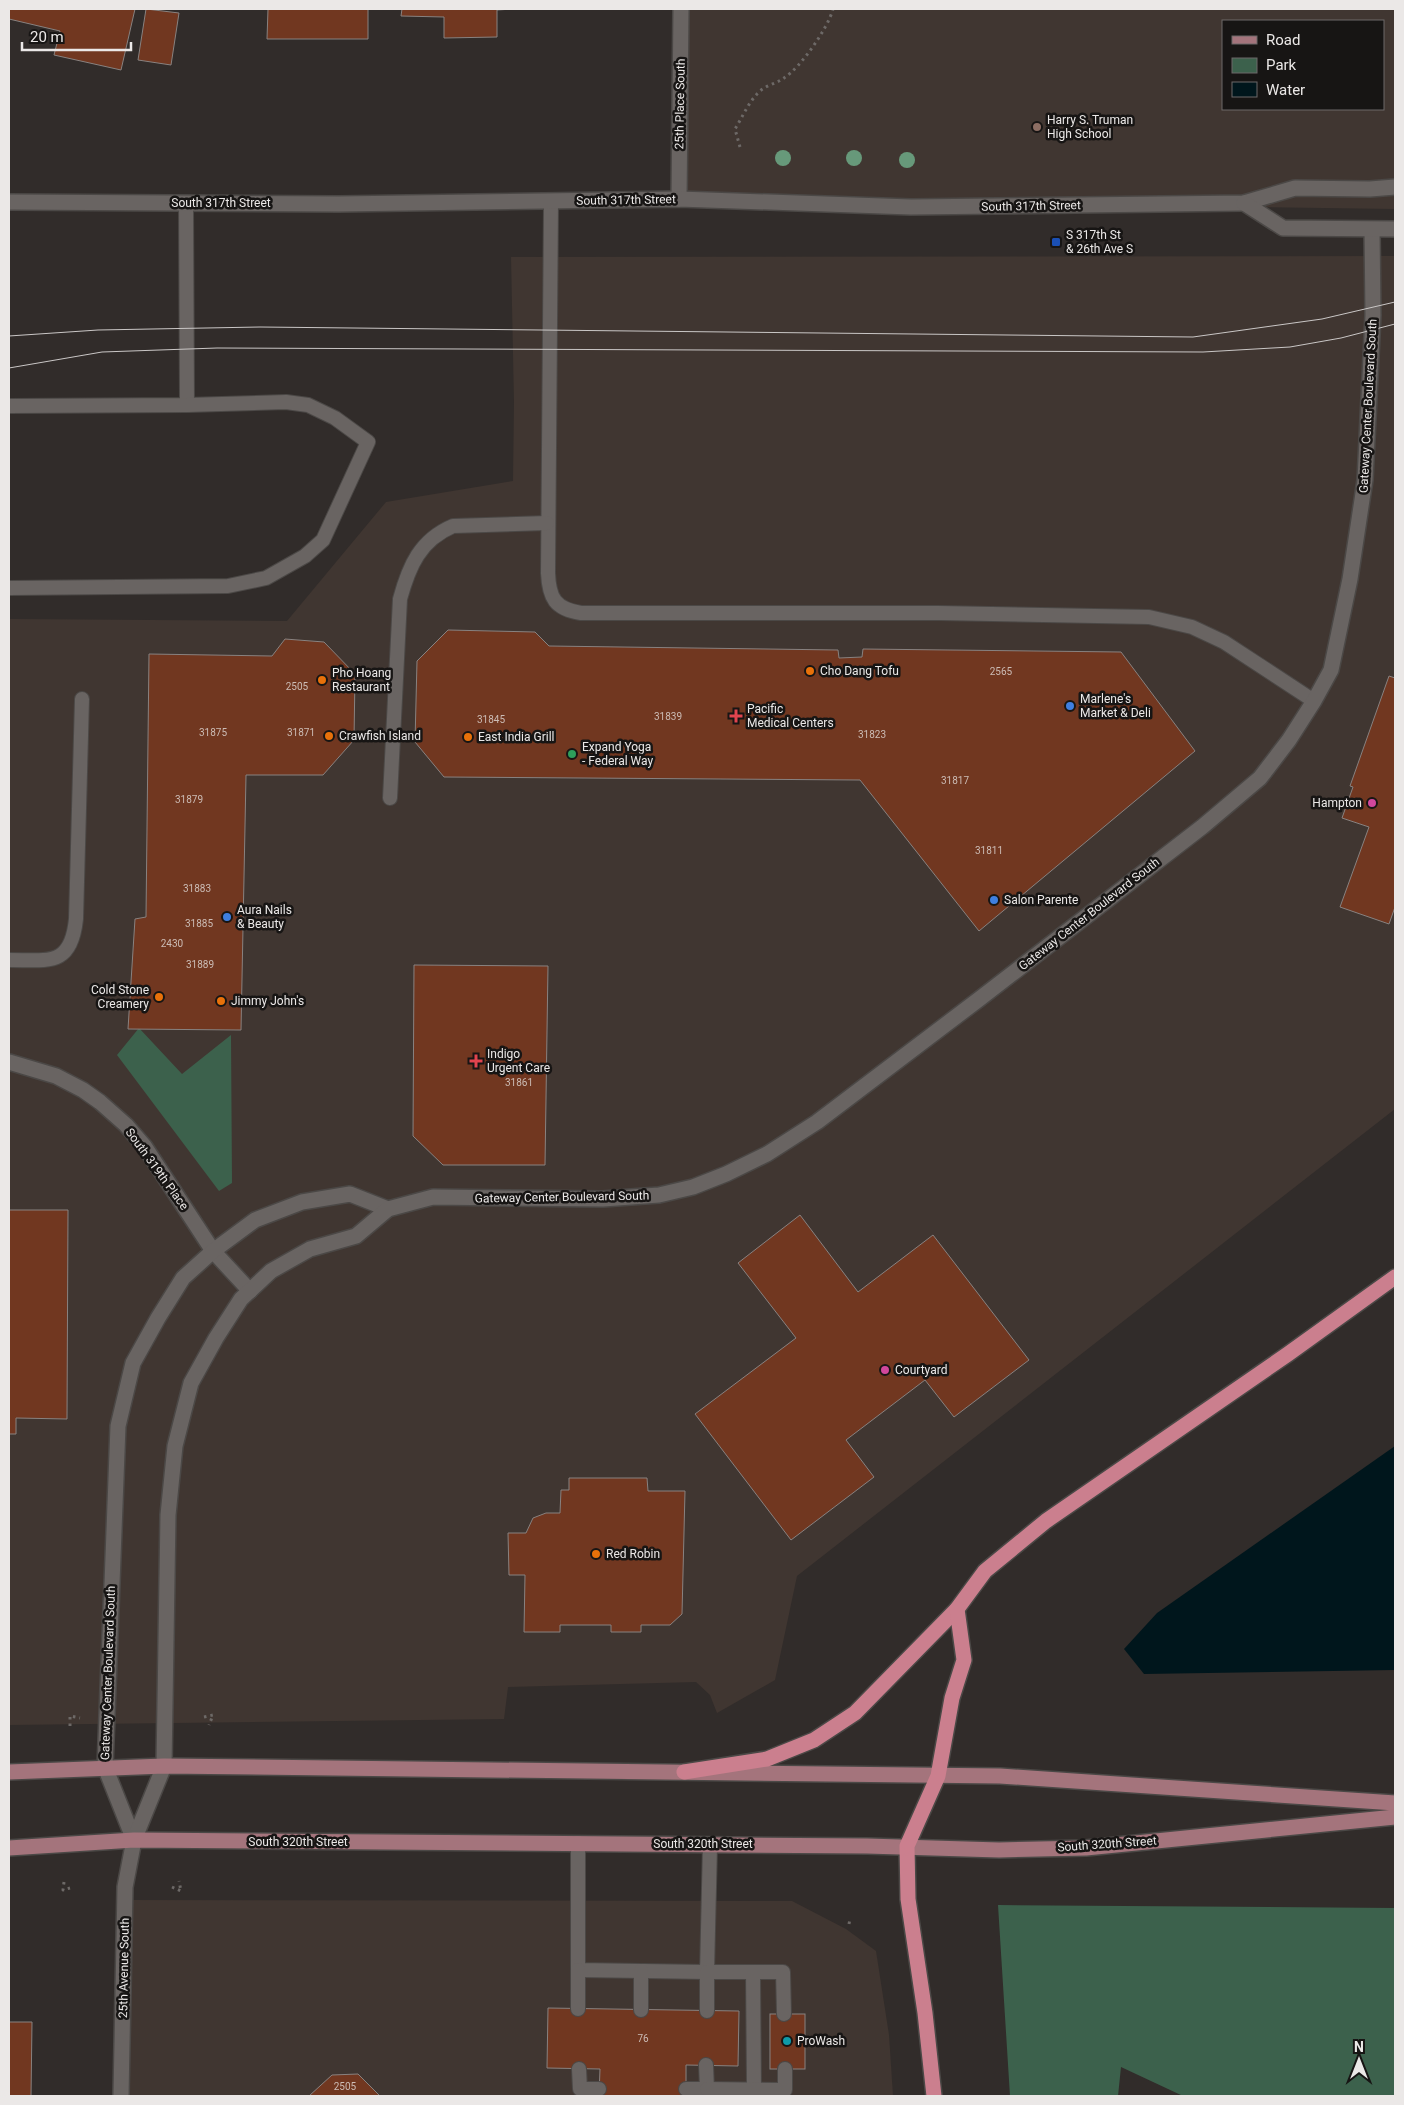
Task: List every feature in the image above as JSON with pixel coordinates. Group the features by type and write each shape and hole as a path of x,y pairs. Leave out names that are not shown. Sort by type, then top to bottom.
{"highway":[{"path":"684,1772 767,1759 814,1740 855,1713 958,1609 985,1571 1046,1521 1288,1354 1395,1277"},
{"path":"934,2096 925,2013 909,1907 907,1846 938,1776 952,1698 964,1660 958,1609"}],"main road":[{"path":"9,1772 164,1766 1000,1776 1395,1802"},
{"name":"South 320th Street","path":"9,1848 134,1840 907,1846 999,1850 1086,1848 1395,1817"}],"street":[{"name":"25th Place South","path":"679,199 682,9"},
{"name":"South 317th Street","path":"9,202 551,202 679,199 911,207 1244,203 1294,188 1395,188"},
{"path":"1244,203 1283,228 1395,229"},
{"name":"Gateway Center Boulevard South","path":"134,1840 164,1766 168,1515 175,1446 191,1384 216,1338 241,1299 271,1271 310,1249 356,1236 388,1209 432,1197 603,1199 659,1196 693,1187 726,1174 767,1154 817,1122 1202,827 1260,778 1289,740 1331,670 1350,579 1365,480 1373,315 1372,230"},
{"name":"South 319th Place","path":"9,1062 56,1076 83,1090 126,1125 161,1171 214,1251 250,1291"},
{"name":"Gateway Center Boulevard South","path":"134,1840 105,1767 118,1426 133,1363 183,1278 214,1251 255,1220 302,1202 350,1194 388,1209"},
{"name":"25th Avenue South","path":"120,2096 126,1887 134,1840"}],"lane":[{"path":"551,202 548,582 550,593 560,607 573,612 1013,614 1149,617 1192,627 1224,642 1314,701"},
{"path":"186,203 187,406"},
{"path":"9,406 187,406 286,402 308,406 335,418 368,442 323,540 305,556 266,578 228,586 9,588"},
{"path":"390,798 400,599 406,577 415,558 429,540 441,531 453,526 547,523"},
{"path":"9,960 54,958 65,953 73,941 76,919 82,699"},
{"path":"578,1843 578,2009"},
{"path":"707,2011 710,1845"},
{"path":"578,1970 783,1972 784,2014"},
{"path":"641,1971 641,2010"},
{"path":"753,1972 754,2090"},
{"path":"706,2065 707,2090"},
{"path":"579,2069 580,2090 599,2090"},
{"path":"686,2090 785,2090 785,2069"}],"path":[{"path":"740,147 735,129 757,94 768,85 782,80 796,70 809,52 833,9"},
{"path":"204,1717 214,1715 209,1725"},
{"path":"70,1726 70,1716 80,1718"},
{"path":"172,1887 181,1891 179,1881"},
{"path":"64,1882 63,1890 70,1888"},
{"path":"849,1924 850,1919"}],"shaded area":[{"name":"Harry S. Truman High School","path":"681,9 1395,9 1395,209 679,199"},
{"path":"1395,256 1395,1109 797,1576 775,1680 717,1713 710,1695 696,1682 508,1687 504,1719 9,1725 9,619 287,621 386,502 513,481 514,402 511,257"},
{"path":"123,1900 792,1901 846,1929 876,1951 889,2035 893,2096 121,2096"}],"green space":[{"path":"139,1028 182,1074 231,1035 232,1183 219,1191 117,1055"},
{"path":"998,1905 1395,1908 1395,2096 1183,2096 1121,2067 1118,2096 1010,2096"}],"water":[{"path":"1395,1446 1395,1670 1144,1674 1124,1649 1157,1613"}],"building":[{"path":"9,9 135,9 121,70 54,55 60,31 9,19"},
{"path":"146,9 179,13 171,65 138,60"},
{"path":"268,9 368,9 368,39 267,39"},
{"path":"402,9 513,9 497,10 497,37 444,38 444,17 401,16"},
{"path":"448,630 535,632 549,646 838,650 839,658 862,657 863,649 1121,652 1195,751 979,931 860,780 444,777 415,742 417,661"},
{"path":"285,639 324,642 355,674 354,740 323,775 246,775 241,1030 128,1029 135,919 146,917 149,654 272,656"},
{"name":"Hampton","path":"1389,676 1395,678 1395,907 1389,924 1340,907 1369,827 1342,818 1353,787 1350,786"},
{"path":"414,965 548,966 545,1165 443,1165 413,1136"},
{"path":"9,1210 68,1210 67,1419 16,1418 16,1434 9,1434"},
{"name":"Courtyard","path":"800,1215 858,1292 933,1235 1029,1360 954,1417 925,1380 846,1440 874,1477 791,1540 695,1414 796,1338 738,1263"},
{"name":"Red Robin","path":"569,1478 647,1478 648,1491 685,1491 682,1614 670,1625 641,1625 641,1632 611,1632 611,1625 560,1625 560,1632 524,1632 525,1575 509,1575 508,1533 526,1533 533,1518 546,1513 560,1513 561,1490 569,1490"},
{"path":"548,2008 739,2011 738,2066 686,2065 686,2096 599,2096 600,2069 547,2068"},
{"name":"ProWash","path":"770,2014 805,2014 805,2069 770,2069"},
{"path":"9,2022 32,2022 31,2096 9,2096"},
{"path":"358,2074 380,2096 309,2096 332,2075"}],"tram line":[{"path":"9,336 98,330 260,327 1193,337 1322,319 1395,302"},
{"path":"9,368 102,352 217,348 1203,352 1290,347 1341,338 1395,324"}],"place":[{"name":"Harry S. Truman High School","path":"1037,127"},
{"name":"S 317th St & 26th Ave S","path":"1056,242"},
{"name":"Cho Dang Tofu","path":"810,671"},
{"name":"Pho Hoang Restaurant","path":"322,680"},
{"name":"Marlene's Market & Deli","path":"1070,706"},
{"name":"Pacific Medical Centers","path":"736,716"},
{"name":"Crawfish Island","path":"329,736"},
{"name":"East India Grill","path":"468,737"},
{"name":"Expand Yoga - Federal Way","path":"572,754"},
{"name":"Hampton","path":"1372,803"},
{"name":"Salon Parente","path":"994,900"},
{"name":"Aura Nails & Beauty","path":"227,917"},
{"name":"Cold Stone Creamery","path":"159,997"},
{"name":"Jimmy John's","path":"221,1001"},
{"name":"Indigo Urgent Care","path":"476,1061"},
{"name":"Courtyard","path":"885,1370"},
{"name":"Red Robin","path":"596,1554"},
{"name":"ProWash","path":"787,2041"}]}
